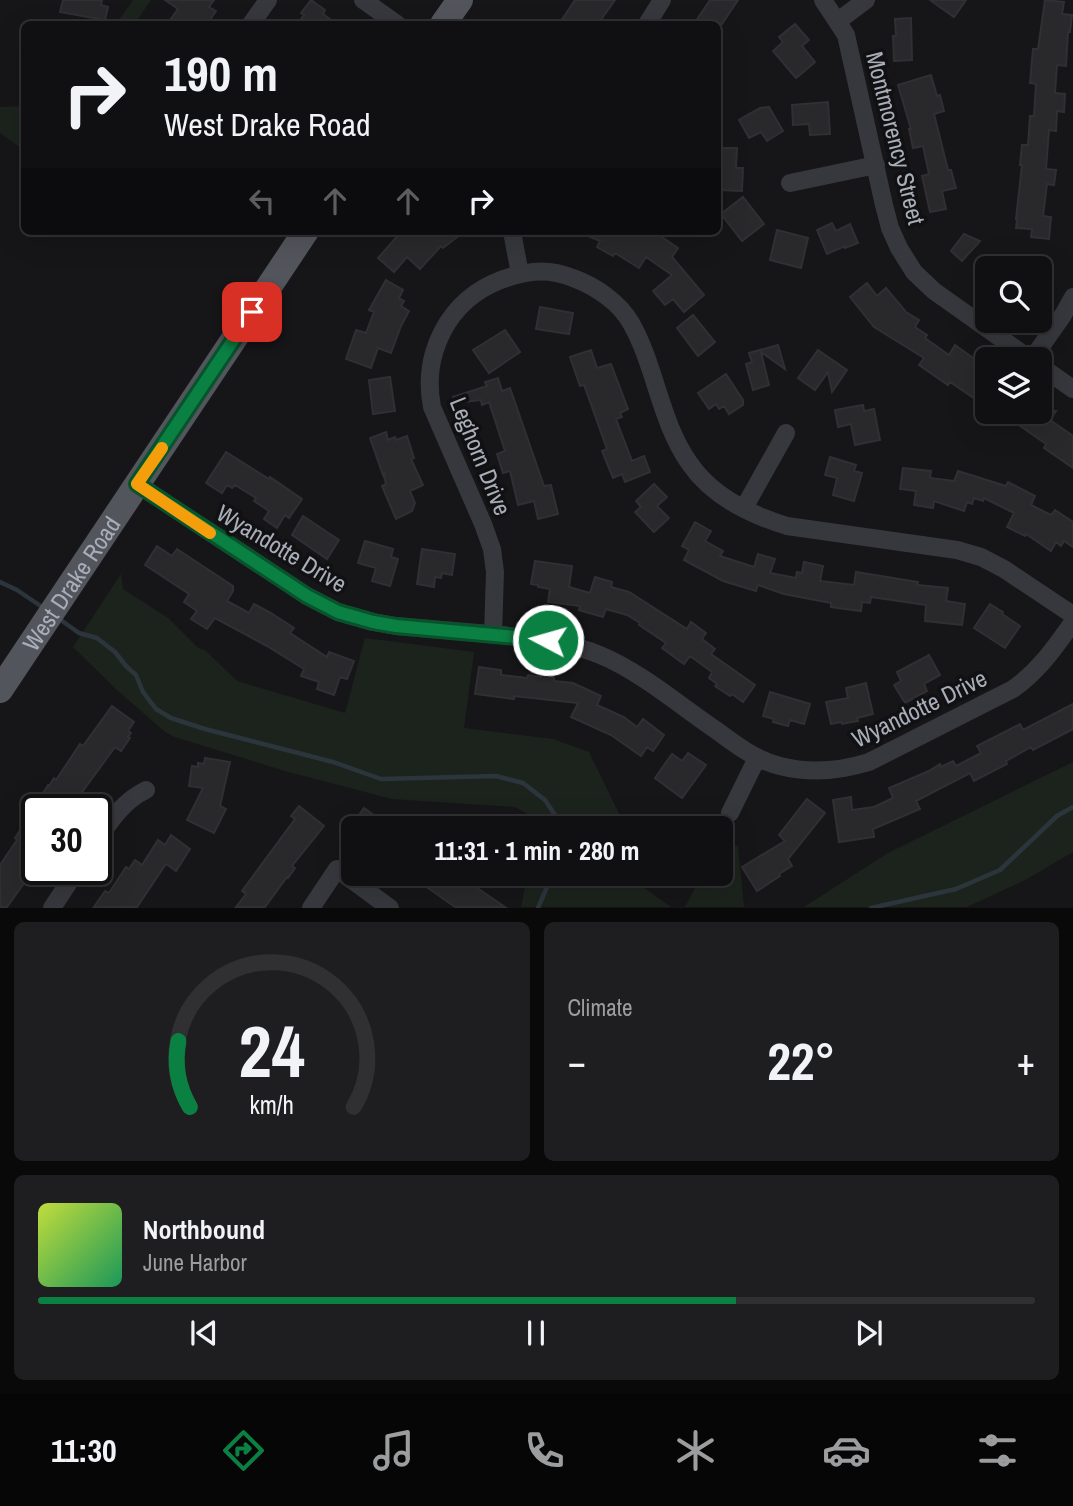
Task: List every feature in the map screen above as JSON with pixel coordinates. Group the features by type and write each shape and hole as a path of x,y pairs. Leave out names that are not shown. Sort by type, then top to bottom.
{"main road":[{"path":"445,21 460,0"},
{"name":"West Drake Road","path":"0,690 303,235"}],"street":[{"path":"253,21 268,0"},
{"path":"363,0 393,21"},
{"path":"649,21 662,0"},
{"name":"Montmorency Street","path":"823,0 846,35 890,228 899,248 914,272 934,291 1013,347"},
{"path":"838,22 866,0"},
{"path":"790,184 876,165"},
{"path":"513,237 520,274"},
{"name":"Leghorn Drive","path":"493,635 495,572 492,549 432,407 428,389 430,367 443,330 462,304 484,286 533,271 565,275 585,282 610,299 630,321 670,425 690,464 715,490 760,517 787,527 957,550 981,557 1004,569 1073,615"},
{"path":"1039,347 1073,297"},
{"path":"1052,375 1073,390"},
{"path":"744,508 786,433"},
{"name":"Wyandotte Drive","path":"137,484 299,590 338,612 396,626 548,640 574,646 600,655 638,676 757,758 805,771 850,768 869,762 1013,689 1044,662 1073,622"},
{"path":"730,813 757,758"},
{"path":"112,818 125,804 146,790"},
{"path":"311,908 337,869 390,908"},
{"path":"52,908 67,885"}],"shaded area":[{"path":"133,0 151,0 137,21 118,21"},
{"path":"21,106 21,148 0,133 0,107"},
{"path":"121,574 123,589 168,618 237,681 345,713 365,638 474,652 464,728 553,739 589,752 620,816 532,816 515,807 392,799 285,771 165,732 73,647"},
{"path":"1073,762 1073,852 1027,879 967,907 804,907 888,853"},
{"path":"733,846 738,846 744,907 685,907 696,886 733,886"},
{"path":"525,886 641,886 671,907 521,907"}],"building":[{"path":"63,0 102,0 101,5 108,7 105,20 60,12"},
{"path":"165,0 214,0 209,7 216,11 209,21 169,21 178,9"},
{"path":"311,0 325,10 323,14 333,21 299,21 304,15 301,13"},
{"path":"575,0 615,0 600,21 561,21"},
{"path":"710,0 738,0 722,24 721,21 696,21"},
{"path":"930,0 966,0 954,17"},
{"path":"1045,0 1064,2 1062,14 1072,15 1066,66 1057,65 1055,93 1065,94 1064,112 1057,111 1056,131 1049,130 1046,169 1056,170 1054,185 1047,184 1043,216 1051,217 1049,239 1031,237 1032,229 1016,228 1022,145 1028,145 1030,116 1034,116 1036,84 1030,83 1033,49 1038,49"},
{"path":"911,18 912,60 894,61 895,19"},
{"path":"795,24 809,40 802,46 815,62 796,78 773,51 783,42 779,37"},
{"path":"931,75 944,111 934,114 948,170 951,170 956,188 942,191 946,209 930,212 922,176 929,174 923,146 913,148 911,129 898,85"},
{"path":"828,102 830,134 810,135 809,124 793,125 792,105"},
{"path":"769,107 783,131 767,141 761,132 749,138 739,120 760,108"},
{"path":"721,148 737,148 736,168 743,168 742,191 721,190"},
{"path":"743,197 764,224 742,241 721,214"},
{"path":"832,223 836,231 850,224 858,243 827,254 817,230"},
{"path":"777,230 808,238 801,268 770,260"},
{"path":"964,234 980,241 962,261 951,251"},
{"path":"398,235 460,235 443,248 441,246 420,269 407,257 394,272 378,258"},
{"path":"586,235 659,235 678,248 672,257 704,295 684,312 673,299 665,305 653,291 672,275 646,257 639,268 615,253 613,256 597,247 600,241"},
{"path":"386,280 403,290 399,298 404,301 401,306 409,311 391,353 378,348 371,368 346,359 356,330 366,333 374,312 369,310"},
{"path":"867,283 877,296 886,288 906,312 919,320 915,327 927,335 925,338 949,355 955,345 975,359 975,399 919,365 924,358 874,327 850,297"},
{"path":"540,307 573,313 569,334 536,329"},
{"path":"693,315 715,342 698,356 677,328"},
{"path":"505,330 520,352 489,373 473,350"},
{"path":"778,345 785,369 761,352 769,385 753,390 746,364 752,362 749,353"},
{"path":"591,350 597,368 611,364 628,409 620,413 622,417 616,419 632,461 644,456 650,472 625,482 622,474 613,478 602,451 607,449 584,385 580,386 570,357"},
{"path":"818,350 847,370 832,392 828,372 815,390 798,378"},
{"path":"726,374 743,400 743,405 729,414 724,406 719,409 716,404 709,409 698,393"},
{"path":"390,377 395,411 373,414 369,380"},
{"path":"498,378 502,391 510,388 544,486 551,485 558,514 538,519 534,501 518,505 510,471 503,473 497,454 505,451 489,402 482,405 481,400 455,403 453,397 487,386 485,382"},
{"path":"863,405 864,411 874,409 880,440 855,445 851,424 838,427 835,410"},
{"path":"1052,421 1073,436 1073,468 1044,448 1046,444 1018,424 1052,424"},
{"path":"386,432 388,440 407,436 414,458 411,459 423,485 410,491 415,503 412,511 396,519 382,486 386,484 385,472 383,475 370,438"},
{"path":"226,452 302,499 289,518 285,515 277,528 264,519 269,511 254,501 256,498 235,485 232,488 227,485 222,493 206,483"},
{"path":"830,457 856,465 854,471 862,473 854,501 833,495 837,478 825,475"},
{"path":"903,468 931,471 930,478 954,481 958,471 1006,486 1008,482 1035,496 1031,505 1051,515 1055,510 1073,522 1073,547 1064,541 1061,546 1056,542 1051,551 1026,534 1025,536 1007,527 1014,513 984,498 983,501 974,498 972,504 967,502 964,511 934,501 933,508 914,505 916,491 900,489"},
{"path":"654,484 667,497 657,506 669,518 654,532 635,512 641,507 636,501"},
{"path":"303,516 339,540 327,559 292,535"},
{"path":"695,522 711,531 705,541 723,551 720,556 754,567 758,554 775,559 770,573 796,578 797,572 802,573 804,562 823,566 820,581 854,585 856,572 918,582 917,585 948,588 946,601 965,604 962,625 925,621 926,605 871,597 870,603 862,602 861,611 831,607 831,603 784,594 758,585 756,591 723,581 684,560 689,550 682,546"},
{"path":"365,541 393,549 391,557 398,559 390,586 372,581 376,568 358,563"},
{"path":"157,546 172,556 177,549 233,586 227,601 249,613 254,604 294,628 290,633 327,657 329,652 354,661 347,679 340,677 334,695 317,689 319,682 301,676 304,669 267,646 215,618 207,629 191,619 197,611 184,602 189,594 145,565"},
{"path":"422,549 455,554 452,575 442,573 441,578 435,577 434,587 417,584"},
{"path":"535,561 572,566 569,587 590,593 595,577 612,582 611,587 629,592 687,629 691,622 706,633 702,639 715,649 711,654 755,685 743,702 715,686 717,684 709,678 712,672 690,656 684,664 662,648 666,643 627,615 606,609 603,617 579,610 580,606 548,602 550,589 531,584"},
{"path":"990,604 1020,626 1005,648 974,628"},
{"path":"929,655 940,675 924,684 927,691 905,703 894,685 901,681 897,672"},
{"path":"479,667 501,670 501,675 527,678 528,675 541,675 554,677 554,681 573,683 601,696 597,705 624,717 637,727 643,719 664,735 653,751 647,747 641,756 611,735 571,717 578,703 475,694"},
{"path":"866,683 873,714 857,718 858,721 831,724 826,702 848,698 846,688"},
{"path":"770,692 810,704 804,724 790,720 788,726 763,716"},
{"path":"1073,704 1073,729 1033,750 1031,747 1006,761 1007,764 974,781 970,773 916,801 920,809 873,829 874,837 839,842 833,800 851,797 852,810 874,807 893,798 889,788 940,764 941,767 953,761 956,766 981,753 977,746 1020,724 1023,730"},
{"path":"112,706 134,722 128,731 131,733 128,737 130,738 121,751 115,747 81,794 42,794 54,778 56,780 80,744 83,746"},
{"path":"688,753 706,765 682,798 655,778 672,754 682,761"},
{"path":"205,758 230,762 220,806 226,809 214,833 187,820 203,788 189,786 192,766 204,764"},
{"path":"807,799 825,813 788,859 792,866 757,891 742,867 785,841 779,835"},
{"path":"299,806 324,826 292,866 295,868 265,907 236,907 246,894 242,891 295,819 291,816"},
{"path":"364,808 375,816 358,816"},
{"path":"21,828 23,885 7,907 0,907 0,865 17,840 15,838"},
{"path":"171,835 190,849 176,871 166,864 137,907 94,907 105,891 109,893 126,867 129,869 135,860 142,865 158,840 165,845"},
{"path":"425,886 474,886 505,907 455,907"}],"waterway":[{"path":"0,582 45,609"},
{"path":"58,618 79,633 97,638 115,652 136,675 143,692 156,709 171,718 333,762 381,779 496,776 523,783 545,800 556,816"},
{"path":"871,908 956,889 1000,870 1057,816 1073,807"},
{"path":"538,908 547,886"}],"slow traffic":[{"path":"162,448 137,484 210,533"}],"route":[{"path":"252,312 137,484 307,596 338,612 396,626 548,640"}]}
